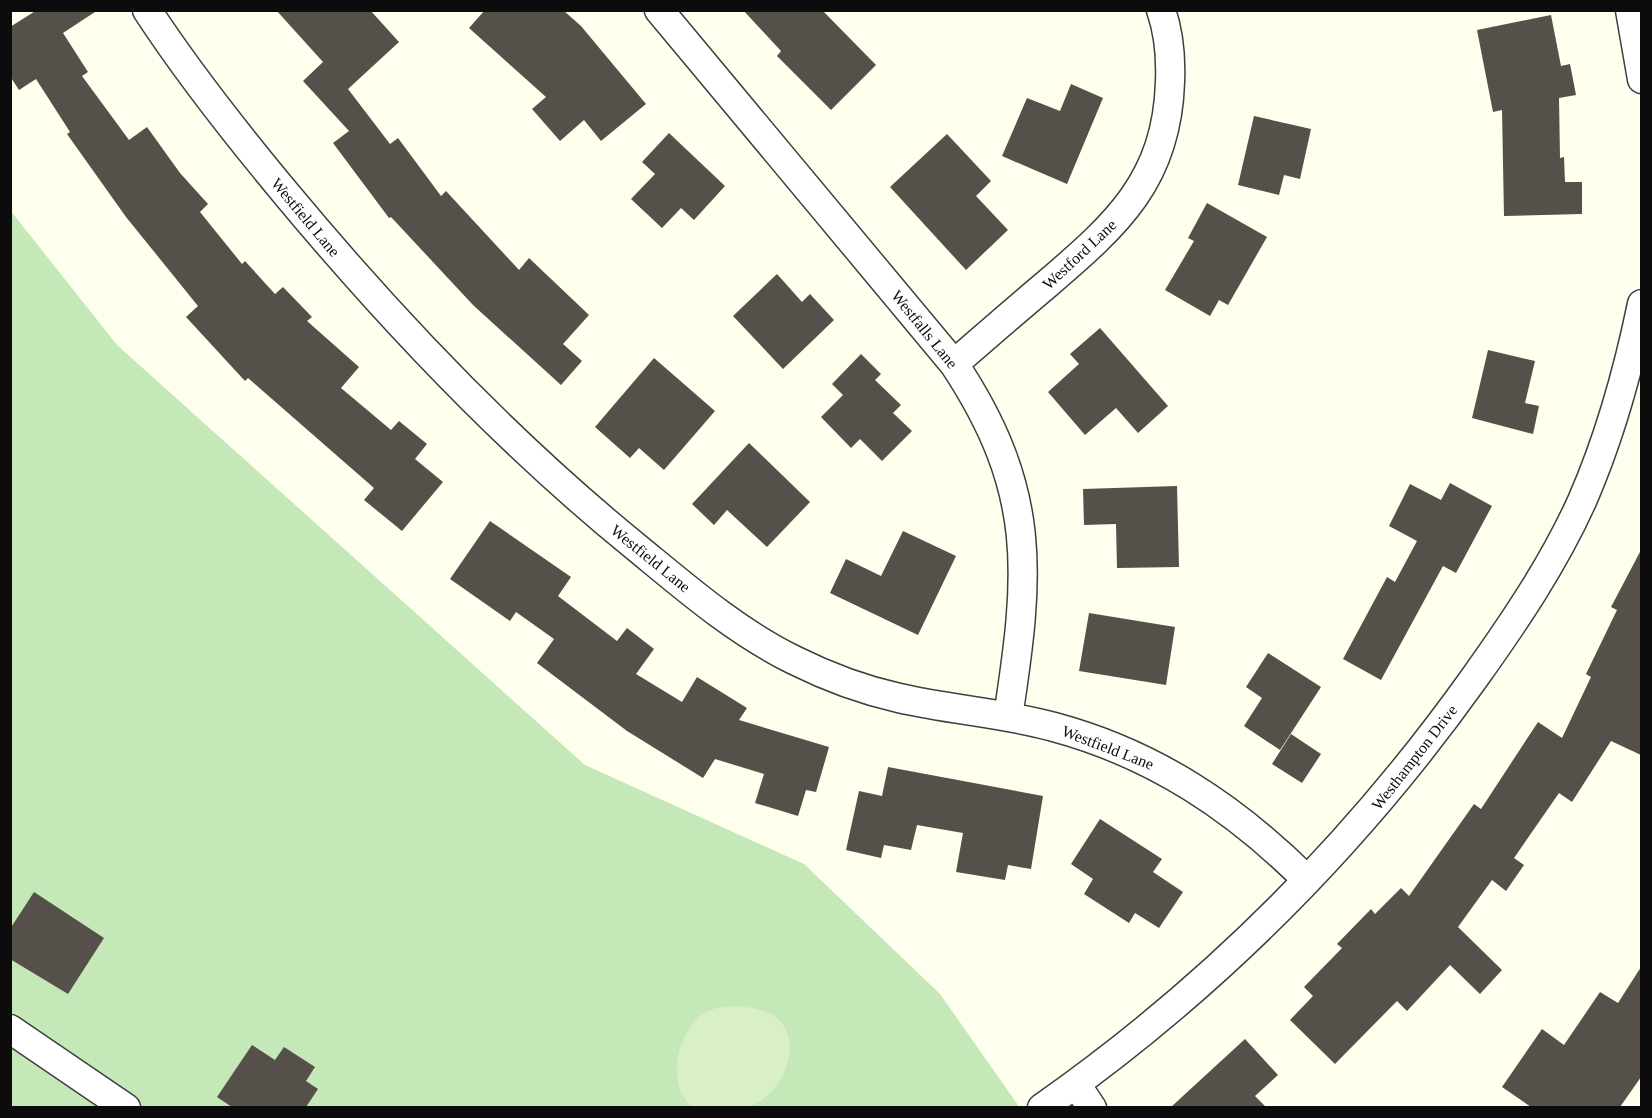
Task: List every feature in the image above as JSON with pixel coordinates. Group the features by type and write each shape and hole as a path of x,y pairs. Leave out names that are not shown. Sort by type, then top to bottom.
{"street":[{"name":"Westfield Lane","path":"147,10 202,89 336,254 433,358 510,435 625,538 722,617 793,660 867,690 1052,726 1095,739 1177,776 1243,821 1307,880"},
{"name":"Westfalls Lane","path":"659,10 954,364 992,429 1017,501 1023,546 1022,629 1008,717"},
{"name":"Westford Lane","path":"954,364 1105,234 1129,204 1150,170 1165,133 1170,99 1171,59 1161,10"},
{"path":"1629,10 1641,79"},
{"name":"Westhampton Drive","path":"1042,1107 1076,1084 1207,976 1307,880 1393,786 1497,646 1548,566 1582,501 1610,432 1626,378 1641,304"},
{"path":"10,1029 126,1107"},
{"path":"1076,1084 1092,1107"}],"green space":[{"path":"10,210 117,345 585,765 804,864 940,994 1018,1105 1014,1108 11,1107"},
{"path":"734,1006 766,1011 781,1022 790,1046 785,1072 769,1094 759,1102 747,1107 727,1109 692,1107 684,1098 679,1086 678,1058 682,1044 696,1020 706,1012 716,1008"}],"building":[{"path":"37,10 98,10 63,33 88,72 82,76 129,140 147,127 180,173 208,204 200,212 242,264 245,261 275,294 283,287 312,317 307,321 359,367 341,388 391,430 399,421 427,444 415,459 443,482 402,531 364,500 374,488 248,378 245,381 186,317 198,306 126,217 67,134 70,132 36,79 19,90 10,76 10,27"},
{"path":"276,10 370,10 399,42 348,89 390,144 398,138 441,196 446,191 519,270 529,258 589,315 563,344 582,361 561,385 473,305 391,217 389,218 333,143 349,131 303,81 323,62"},
{"path":"485,10 563,10 581,26 646,104 601,141 584,120 560,141 532,109 546,97 469,28"},
{"path":"743,10 822,10 876,65 831,110 777,56 781,51"},
{"path":"1551,15 1561,66 1570,64 1576,95 1559,98 1560,158 1564,157 1565,182 1582,182 1582,214 1504,216 1502,110 1493,112 1477,30"},
{"path":"1071,84 1103,98 1067,184 1002,156 1027,98 1060,111"},
{"path":"1254,116 1311,129 1300,179 1284,175 1279,195 1238,185"},
{"path":"669,133 725,186 694,220 681,208 662,228 631,199 655,174 642,162"},
{"path":"947,134 991,181 976,196 1008,230 966,270 890,187"},
{"path":"1207,203 1267,237 1228,305 1219,300 1210,316 1165,290 1194,241 1188,238"},
{"path":"777,274 802,302 810,294 834,320 783,369 733,316"},
{"path":"1100,328 1168,406 1138,433 1116,408 1085,435 1048,392 1079,364 1070,354"},
{"path":"1488,350 1535,361 1525,403 1539,406 1533,434 1472,418"},
{"path":"861,354 881,374 875,380 901,405 893,413 912,431 882,461 860,439 851,448 821,417 843,395 832,384"},
{"path":"654,358 715,411 664,470 639,448 630,458 595,427"},
{"path":"749,443 810,502 767,547 727,510 714,525 692,504"},
{"path":"1450,483 1492,506 1456,573 1443,566 1381,680 1343,659 1387,577 1395,582 1417,541 1389,526 1410,484 1441,500"},
{"path":"1177,486 1179,567 1117,568 1116,524 1084,525 1083,489"},
{"path":"490,521 571,577 558,596 617,641 627,628 654,649 636,674 682,702 697,677 747,708 739,720 829,747 816,792 806,790 798,816 755,803 764,774 715,759 703,778 627,731 537,663 554,639 516,612 510,621 450,579"},
{"path":"903,531 956,556 918,635 830,593 846,559 881,576"},
{"path":"1641,550 1641,755 1611,741 1572,802 1559,793 1514,858 1524,865 1506,891 1492,880 1458,927 1502,970 1480,994 1450,965 1407,1011 1397,1001 1335,1064 1290,1020 1313,996 1304,987 1342,948 1337,944 1371,909 1375,914 1401,888 1409,896 1474,804 1481,809 1538,722 1562,738 1591,677 1586,674 1617,610 1611,607"},
{"path":"1089,613 1175,627 1166,685 1079,671"},
{"path":"1268,653 1321,687 1280,750 1244,726 1262,698 1246,687"},
{"path":"1291,734 1321,754 1302,783 1272,764"},
{"path":"888,767 1043,796 1031,869 1008,865 1005,880 956,872 963,833 917,825 911,850 884,845 881,858 846,850 859,791 882,796"},
{"path":"1100,819 1162,859 1153,872 1183,892 1159,928 1135,913 1129,923 1084,894 1093,879 1071,864"},
{"path":"34,892 104,938 68,994 10,959 10,929"},
{"path":"1641,967 1641,1077 1620,1107 1531,1107 1502,1087 1542,1029 1564,1045 1600,992 1618,1003"},
{"path":"1245,1039 1278,1075 1255,1096 1266,1107 1171,1107"},
{"path":"252,1045 275,1060 284,1047 315,1067 306,1081 318,1089 306,1107 232,1107 217,1097"}]}
